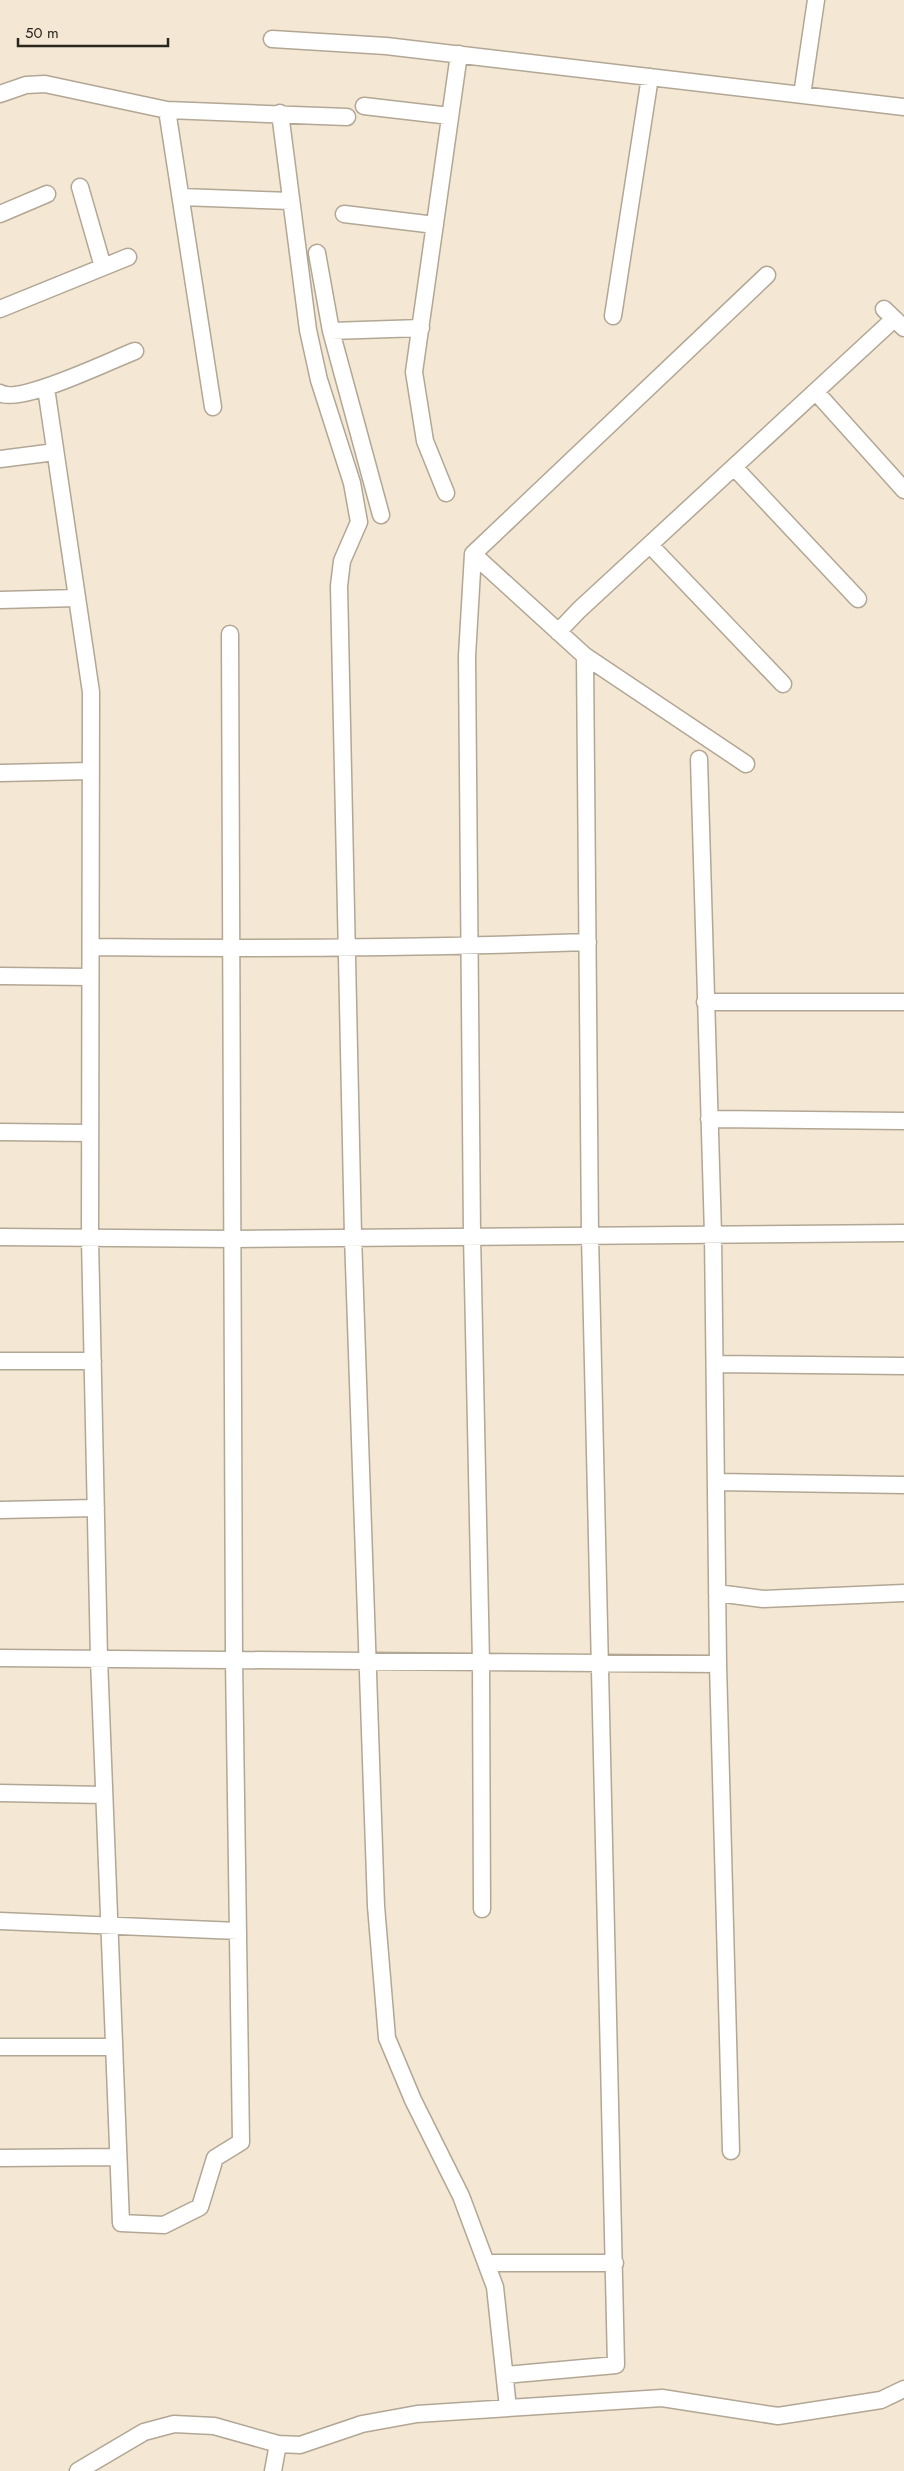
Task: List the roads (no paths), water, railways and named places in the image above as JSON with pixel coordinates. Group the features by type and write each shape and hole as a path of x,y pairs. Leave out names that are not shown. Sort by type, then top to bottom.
{"street":[{"path":"802,95 816,0"},
{"path":"272,39 386,46 904,107"},
{"path":"446,493 425,441 414,372 459,54"},
{"path":"613,316 650,77"},
{"path":"0,94 26,85 44,84 167,110 347,117"},
{"path":"364,106 450,116"},
{"path":"167,110 213,407"},
{"path":"280,113 308,330 319,380 352,483 359,522 342,561 339,586 353,1236 367,1661 376,1906 387,2038 413,2100 461,2196 495,2287 508,2408"},
{"path":"80,187 103,268"},
{"path":"0,214 47,194"},
{"path":"181,197 291,201"},
{"path":"344,214 435,226"},
{"path":"317,253 331,331 381,515"},
{"path":"0,310 128,257"},
{"path":"482,1909 480,1662 472,1236 467,656 474,554 767,274"},
{"path":"558,632 894,319"},
{"path":"331,331 420,328"},
{"path":"0,393 5,396 17,396 46,388 135,351"},
{"path":"46,388 91,692 90,1239 99,1658 121,2223 164,2225 200,2207 215,2158 241,2142 234,1660 234,1239 230,634"},
{"path":"816,392 904,490"},
{"path":"0,459 55,452"},
{"path":"734,468 858,599"},
{"path":"650,546 783,684"},
{"path":"474,554 585,656 746,764"},
{"path":"0,600 77,598"},
{"path":"505,2375 616,2365 590,1235 585,656"},
{"path":"699,760 713,1234 718,1664 731,2151"},
{"path":"0,773 91,771"},
{"path":"90,947 232,949 469,946 588,942"},
{"path":"0,976 90,977"},
{"path":"705,1002 904,1002"},
{"path":"709,1119 904,1121"},
{"path":"0,1132 90,1133"},
{"path":"0,1237 234,1239 353,1236 904,1233"},
{"path":"0,1361 93,1361"},
{"path":"714,1364 904,1366"},
{"path":"716,1482 904,1484"},
{"path":"0,1510 96,1508"},
{"path":"717,1593 763,1599 904,1593"},
{"path":"0,1658 718,1664"},
{"path":"0,1794 104,1795"},
{"path":"0,1922 110,1928 238,1931"},
{"path":"0,2047 114,2047"},
{"path":"0,2158 118,2158"},
{"path":"486,2263 615,2263"},
{"path":"78,2471 144,2432 174,2424 214,2426 278,2444 300,2444 362,2424 417,2414 662,2398 778,2416 881,2400 904,2389"},
{"path":"273,2471 278,2444"}]}
